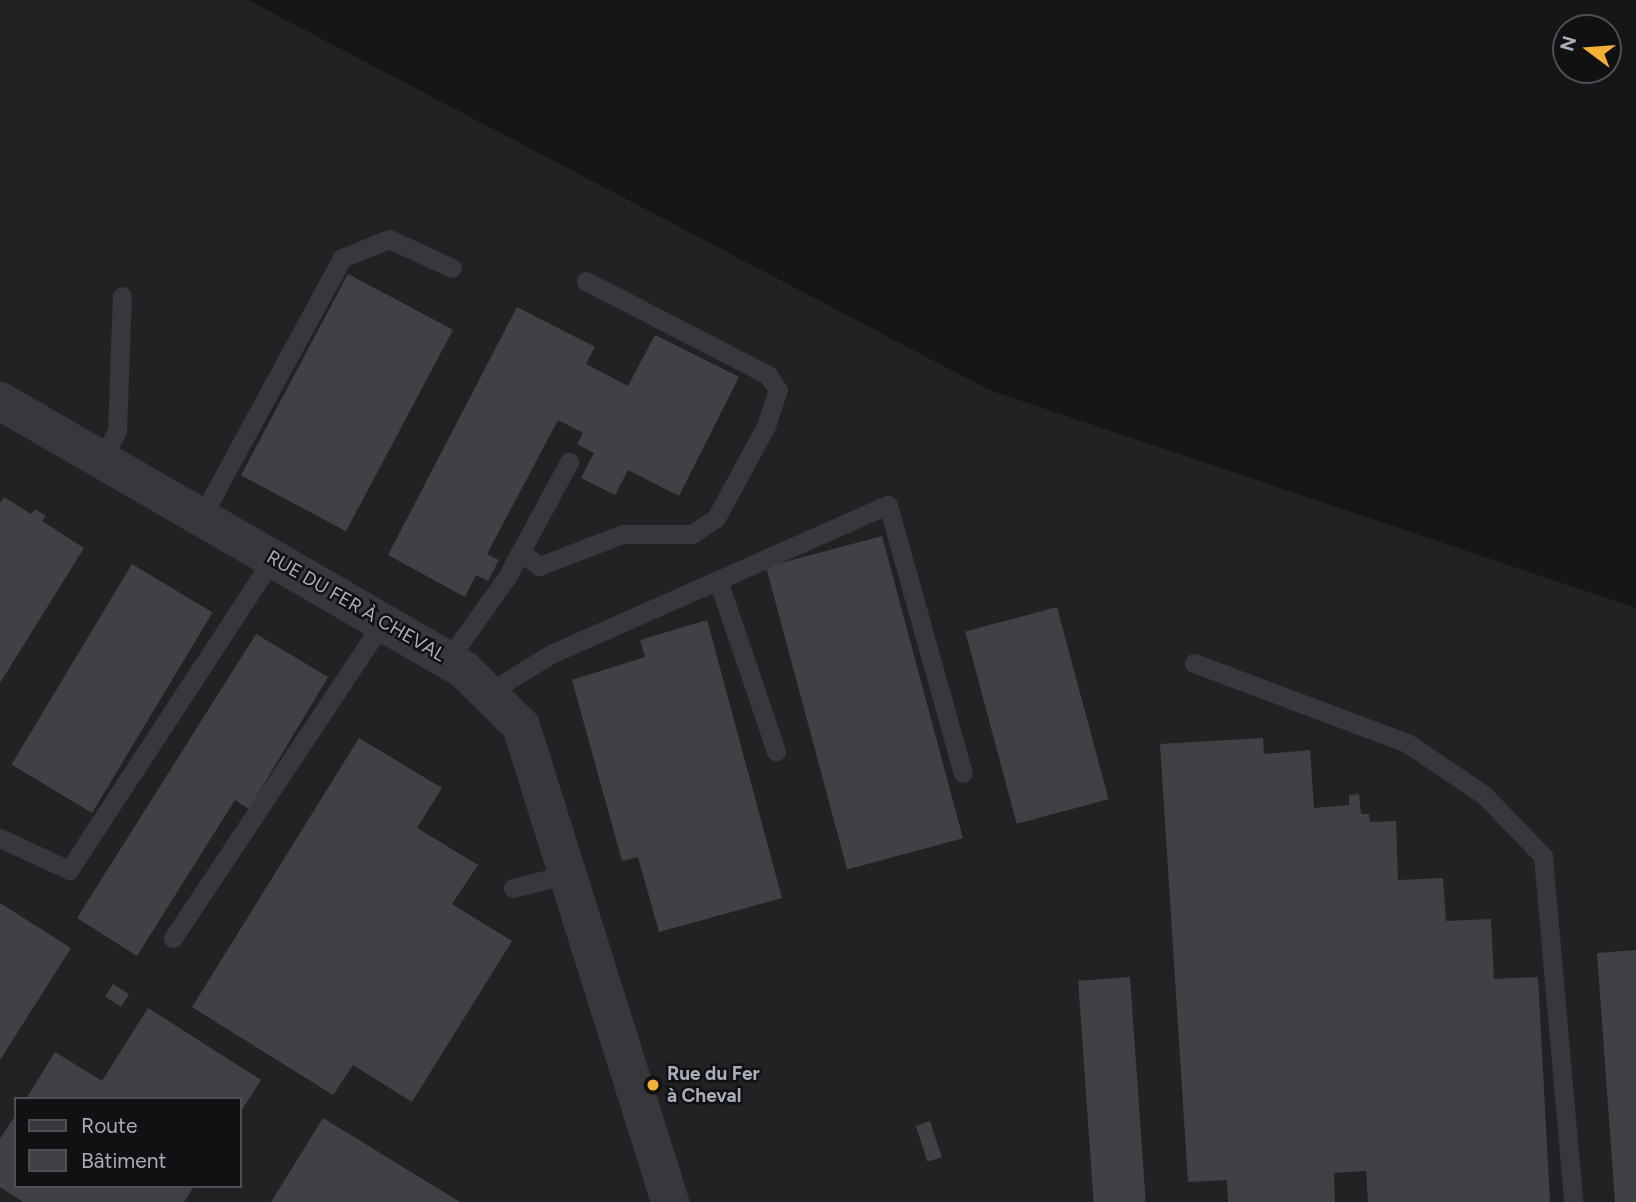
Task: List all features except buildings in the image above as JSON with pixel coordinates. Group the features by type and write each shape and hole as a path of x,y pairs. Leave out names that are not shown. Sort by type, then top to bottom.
{"street":[{"name":"RUE DU FER À CHEVAL","path":"0,401 448,660 488,693 521,726 670,1202"}],"lane":[{"path":"202,516 342,258 389,239 452,268"},
{"path":"520,552 539,566 623,534 692,534 716,519 766,426 778,390 768,375 586,281"},
{"path":"102,458 117,431 122,296"},
{"path":"448,660 520,552 569,462"},
{"path":"488,693 551,654 887,505 963,773"},
{"path":"0,838 69,870 273,558"},
{"path":"718,580 776,751"},
{"path":"173,938 383,622"},
{"path":"1194,663 1407,743 1483,794 1543,856 1573,1202"},
{"path":"513,888 568,874"}],"shaded area":[{"path":"0,0 248,0 989,390 1636,608 1636,1202 0,1202"}],"place":[{"name":"Rue du Fer à Cheval","path":"653,1085"}]}
